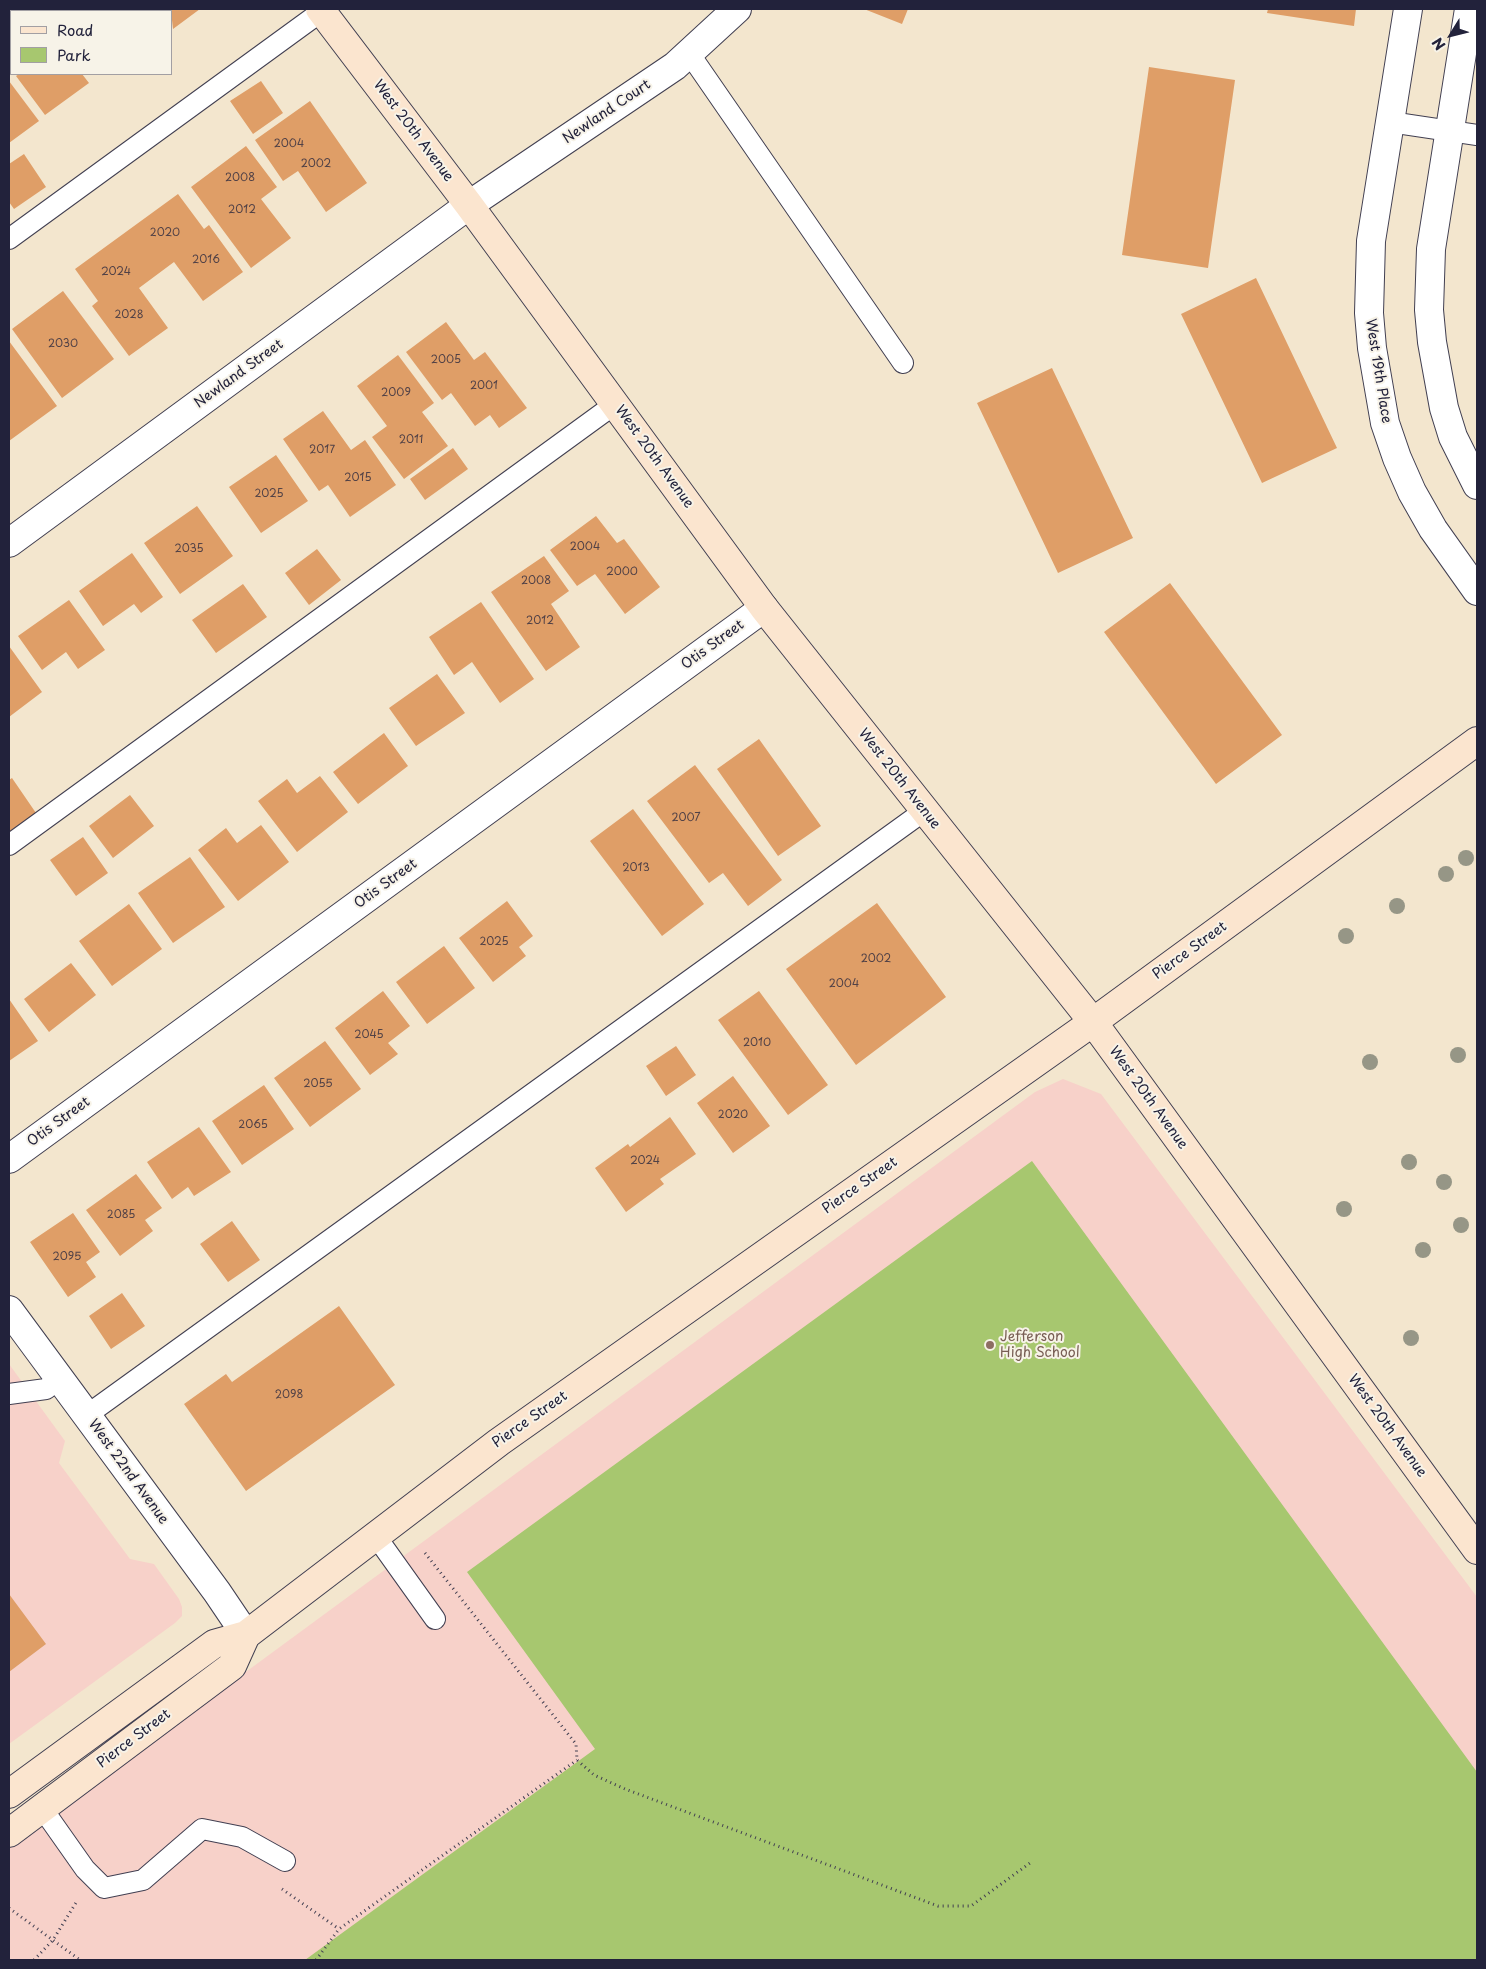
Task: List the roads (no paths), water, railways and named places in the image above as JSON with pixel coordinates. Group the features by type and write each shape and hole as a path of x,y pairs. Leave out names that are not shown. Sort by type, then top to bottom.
{"street":[{"name":"Newland Court","path":"469,205 675,66 737,9"},
{"name":"West 19th Place","path":"1408,9 1371,241 1368,277 1370,331 1385,423 1397,458 1412,492 1433,528 1477,592"},
{"path":"1469,9 1431,249 1429,310 1432,342 1444,408 1453,437 1477,485"},
{"name":"West 20th Avenue","path":"321,10 469,205 764,608 1093,1022 1477,1550"},
{"name":"Newland Street","path":"9,544 469,205"},
{"name":"Otis Street","path":"9,1159 764,608"},
{"name":"Pierce Street","path":"9,1794 214,1644 246,1635 499,1442 1093,1022 1477,741"},
{"name":"West 22nd Avenue","path":"9,1310 246,1635"},
{"name":"Pierce Street","path":"9,1833 232,1666 246,1635"}],"lane":[{"path":"9,239 321,10"},
{"path":"689,53 902,363"},
{"path":"1390,122 1477,135"},
{"path":"9,845 615,404"},
{"path":"86,1415 924,811"},
{"path":"9,1394 46,1389 60,1379"},
{"path":"375,1535 436,1619"},
{"path":"42,1808 85,1869 104,1888 143,1880 202,1829 242,1838 285,1861"}],"place":[{"name":"Jefferson High School","path":"990,1345"}]}
